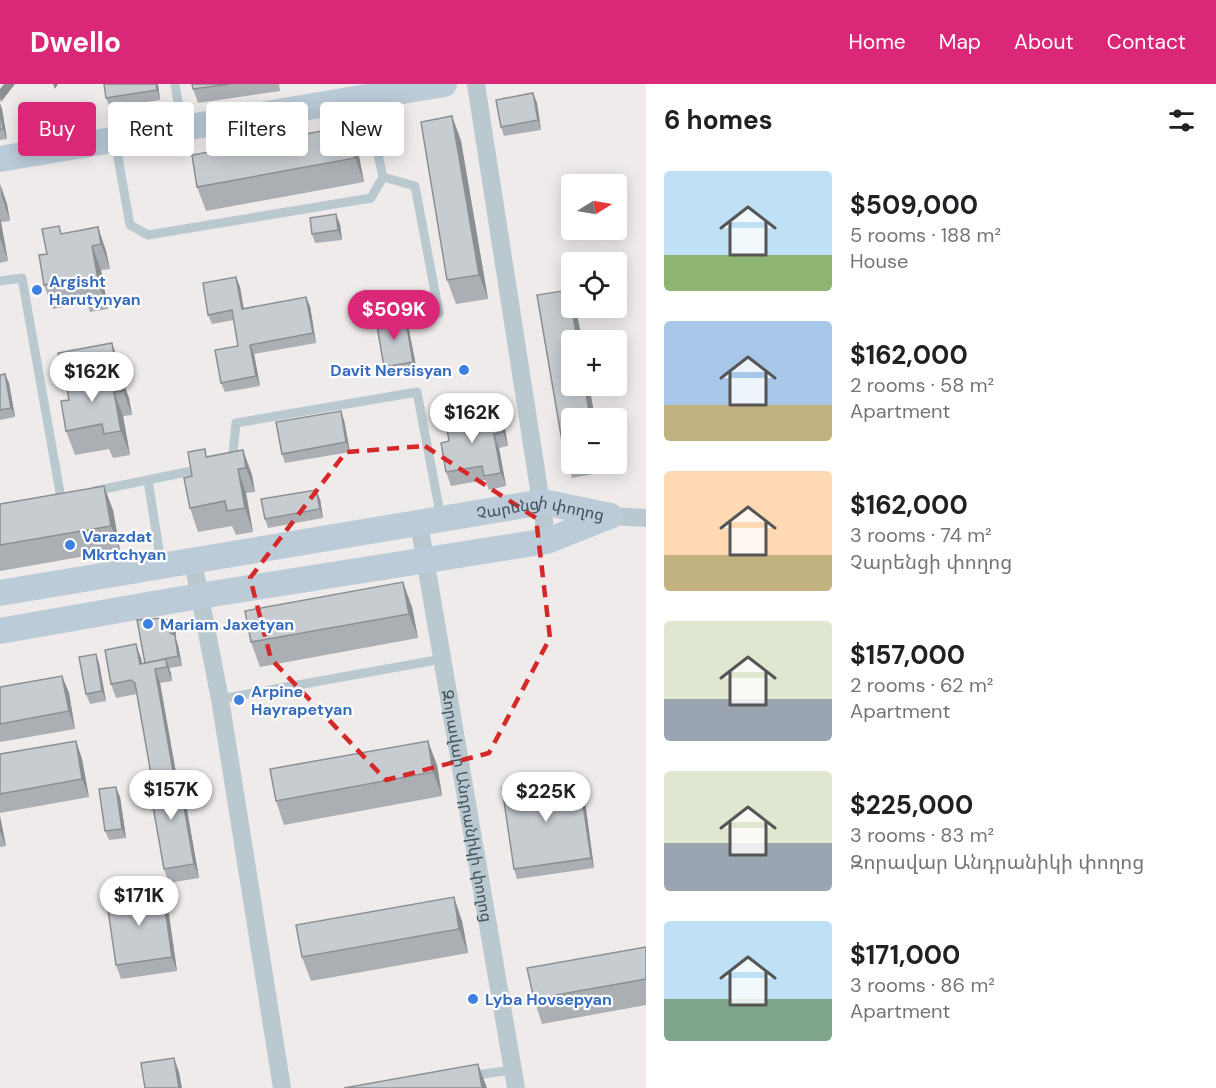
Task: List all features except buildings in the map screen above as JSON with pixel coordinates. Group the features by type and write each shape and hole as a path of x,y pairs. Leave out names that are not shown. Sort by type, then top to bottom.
{"street":[{"path":"194,125 444,84"},
{"path":"476,84 543,502 547,541"},
{"path":"0,159 108,140"},
{"name":"Չարենցի փողոց","path":"0,593 161,568 543,502 610,516"},
{"path":"610,516 646,518"},
{"name":"Չարենցի փողոց","path":"0,631 199,596 426,562 547,541 610,516"},
{"name":"Զորավար Անդրանիկի փողոց","path":"430,522 426,562 514,1079"},
{"path":"193,562 219,699 282,1088"}],"lane":[{"path":"175,84 178,102"},
{"path":"118,156 130,225 148,235 371,198 383,177 366,97"},
{"path":"383,177 415,186 439,314"},
{"path":"0,281 22,278 56,499 72,495"},
{"path":"222,465 232,463 236,423 417,392 430,522"},
{"path":"83,493 211,467"},
{"path":"148,480 161,568"},
{"path":"219,699 442,659"},
{"path":"456,1078 514,1079"}],"highlighted area":[{"path":"425,446 536,518 550,638 489,753 386,780 271,659 250,578 346,452"}],"place":[{"name":"Argisht Harutynyan","path":"37,290"},
{"name":"Davit Nersisyan","path":"464,370"},
{"name":"Varazdat Mkrtchyan","path":"70,545"},
{"name":"Mariam Jaxetyan","path":"148,624"},
{"name":"Arpine Hayrapetyan","path":"239,700"},
{"name":"Lyba Hovsepyan","path":"473,999"}]}
